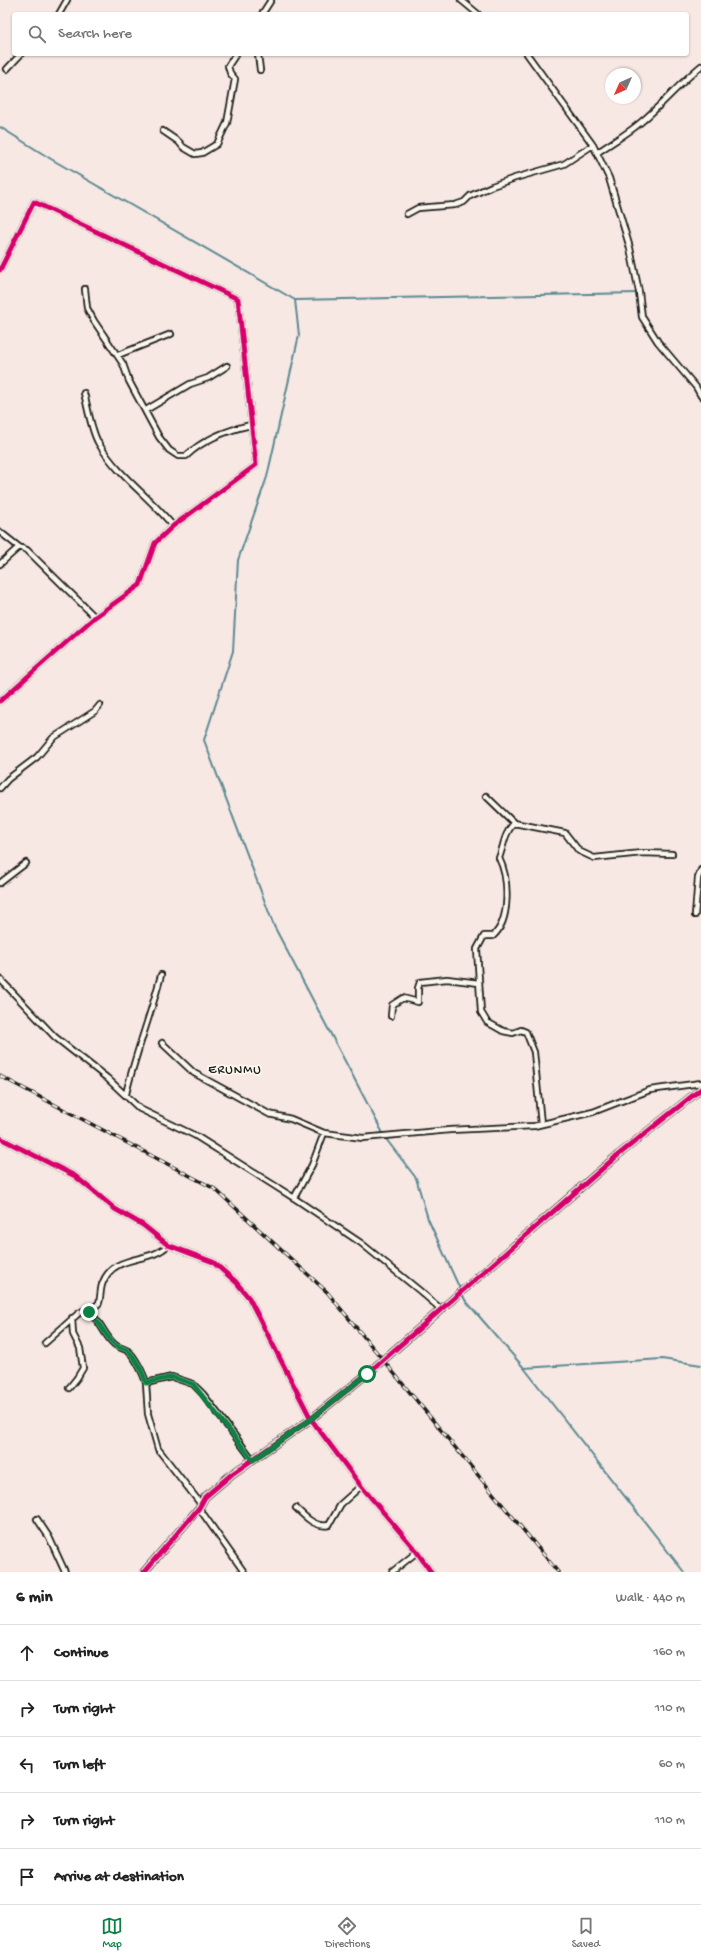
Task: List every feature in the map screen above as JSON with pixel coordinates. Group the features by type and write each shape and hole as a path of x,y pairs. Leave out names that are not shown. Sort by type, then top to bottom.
{"street":[{"path":"61,12 67,0"},
{"path":"263,12 271,0"},
{"path":"461,0 476,12"},
{"path":"7,69 19,56"},
{"path":"163,131 179,142 183,148 194,154 202,153 217,144 226,123 235,79 230,73 228,66 235,56"},
{"path":"258,56 260,70"},
{"path":"528,56 593,145 609,178 630,248 639,292 642,317 658,342 696,387 701,396"},
{"path":"597,153 640,123 671,95 683,80 701,66"},
{"path":"407,214 418,208 455,205 464,202 470,196 500,183 564,164 593,145"},
{"path":"0,270 34,202 238,300 256,465 173,526 155,543 140,585 96,617 0,701"},
{"path":"85,289 87,308 94,321 124,364 129,381 146,410 159,437 169,450 178,456 186,456 192,450 220,433 251,425"},
{"path":"118,355 171,334"},
{"path":"146,410 190,384 208,378 227,366"},
{"path":"84,393 98,442 123,476 163,513 173,526"},
{"path":"0,532 19,548 27,550 96,617"},
{"path":"0,564 19,548"},
{"path":"0,788 8,779 37,757 53,738 95,711 100,705"},
{"path":"486,796 514,823 565,833 579,851 594,858 642,853 672,854"},
{"path":"514,823 506,832 499,858 504,868 506,882 504,915 500,930 493,936 484,936 477,949 481,1012 487,1022 503,1031 513,1033 521,1030 526,1032 534,1052 542,1124"},
{"path":"0,883 26,862"},
{"path":"695,915 698,878 701,870"},
{"path":"126,1094 142,1034 156,997 161,975"},
{"path":"0,979 55,1037 126,1094 140,1108 196,1136 294,1198 361,1243 442,1310"},
{"path":"391,1016 392,1005 403,998 418,1002 420,982 446,979 479,983"},
{"path":"162,1043 194,1073 269,1114 291,1119 324,1133 363,1138 542,1124 593,1112 650,1090 701,1083"},
{"path":"144,1572 200,1505 232,1474 311,1419 367,1374 618,1155 701,1089"},
{"path":"294,1198 312,1166 324,1133"},
{"path":"0,1138 75,1176 115,1209 143,1225 168,1244 213,1262 239,1285 249,1298 311,1419 361,1486 431,1572"},
{"path":"89,1312 99,1303 102,1282 115,1267 123,1261 164,1250 168,1244"},
{"path":"45,1342 72,1318 83,1311 89,1312 98,1320 114,1345 126,1350 132,1355 144,1375 148,1414 158,1449 200,1505 244,1572"},
{"path":"68,1388 83,1368 80,1348 73,1334 72,1318"},
{"path":"146,1383 172,1377 193,1384 253,1460"},
{"path":"296,1508 315,1523 324,1526 329,1525 341,1504 361,1486"},
{"path":"38,1519 49,1537 65,1572"},
{"path":"392,1572 416,1552"}],"waterway":[{"path":"0,127 51,159 295,300 638,293"},
{"path":"295,300 299,335 267,477 238,560 233,651 204,740 274,926 386,1139 416,1178 428,1219 465,1300 524,1368 684,1572"},
{"path":"524,1368 662,1359 701,1365"}],"railway":[{"path":"0,1076 215,1189 327,1292 558,1572"}],"cycle path":[{"path":"0,270 34,202 238,299 256,465 173,526 155,543 140,585 95,617 0,701"},
{"path":"144,1572 199,1508 205,1497 232,1474 311,1419 367,1374 618,1155 701,1089"},
{"path":"0,1138 75,1176 115,1209 143,1225 168,1245 213,1262 236,1282 249,1298 311,1419 361,1486 417,1552 431,1572"}],"district":[{"name":"ERUNMU","path":"235,1068"}],"route":[{"path":"89,1312 98,1320 114,1345 126,1350 132,1355 144,1375 146,1383 172,1377 193,1384 203,1394 253,1460 311,1419 367,1374"}]}
